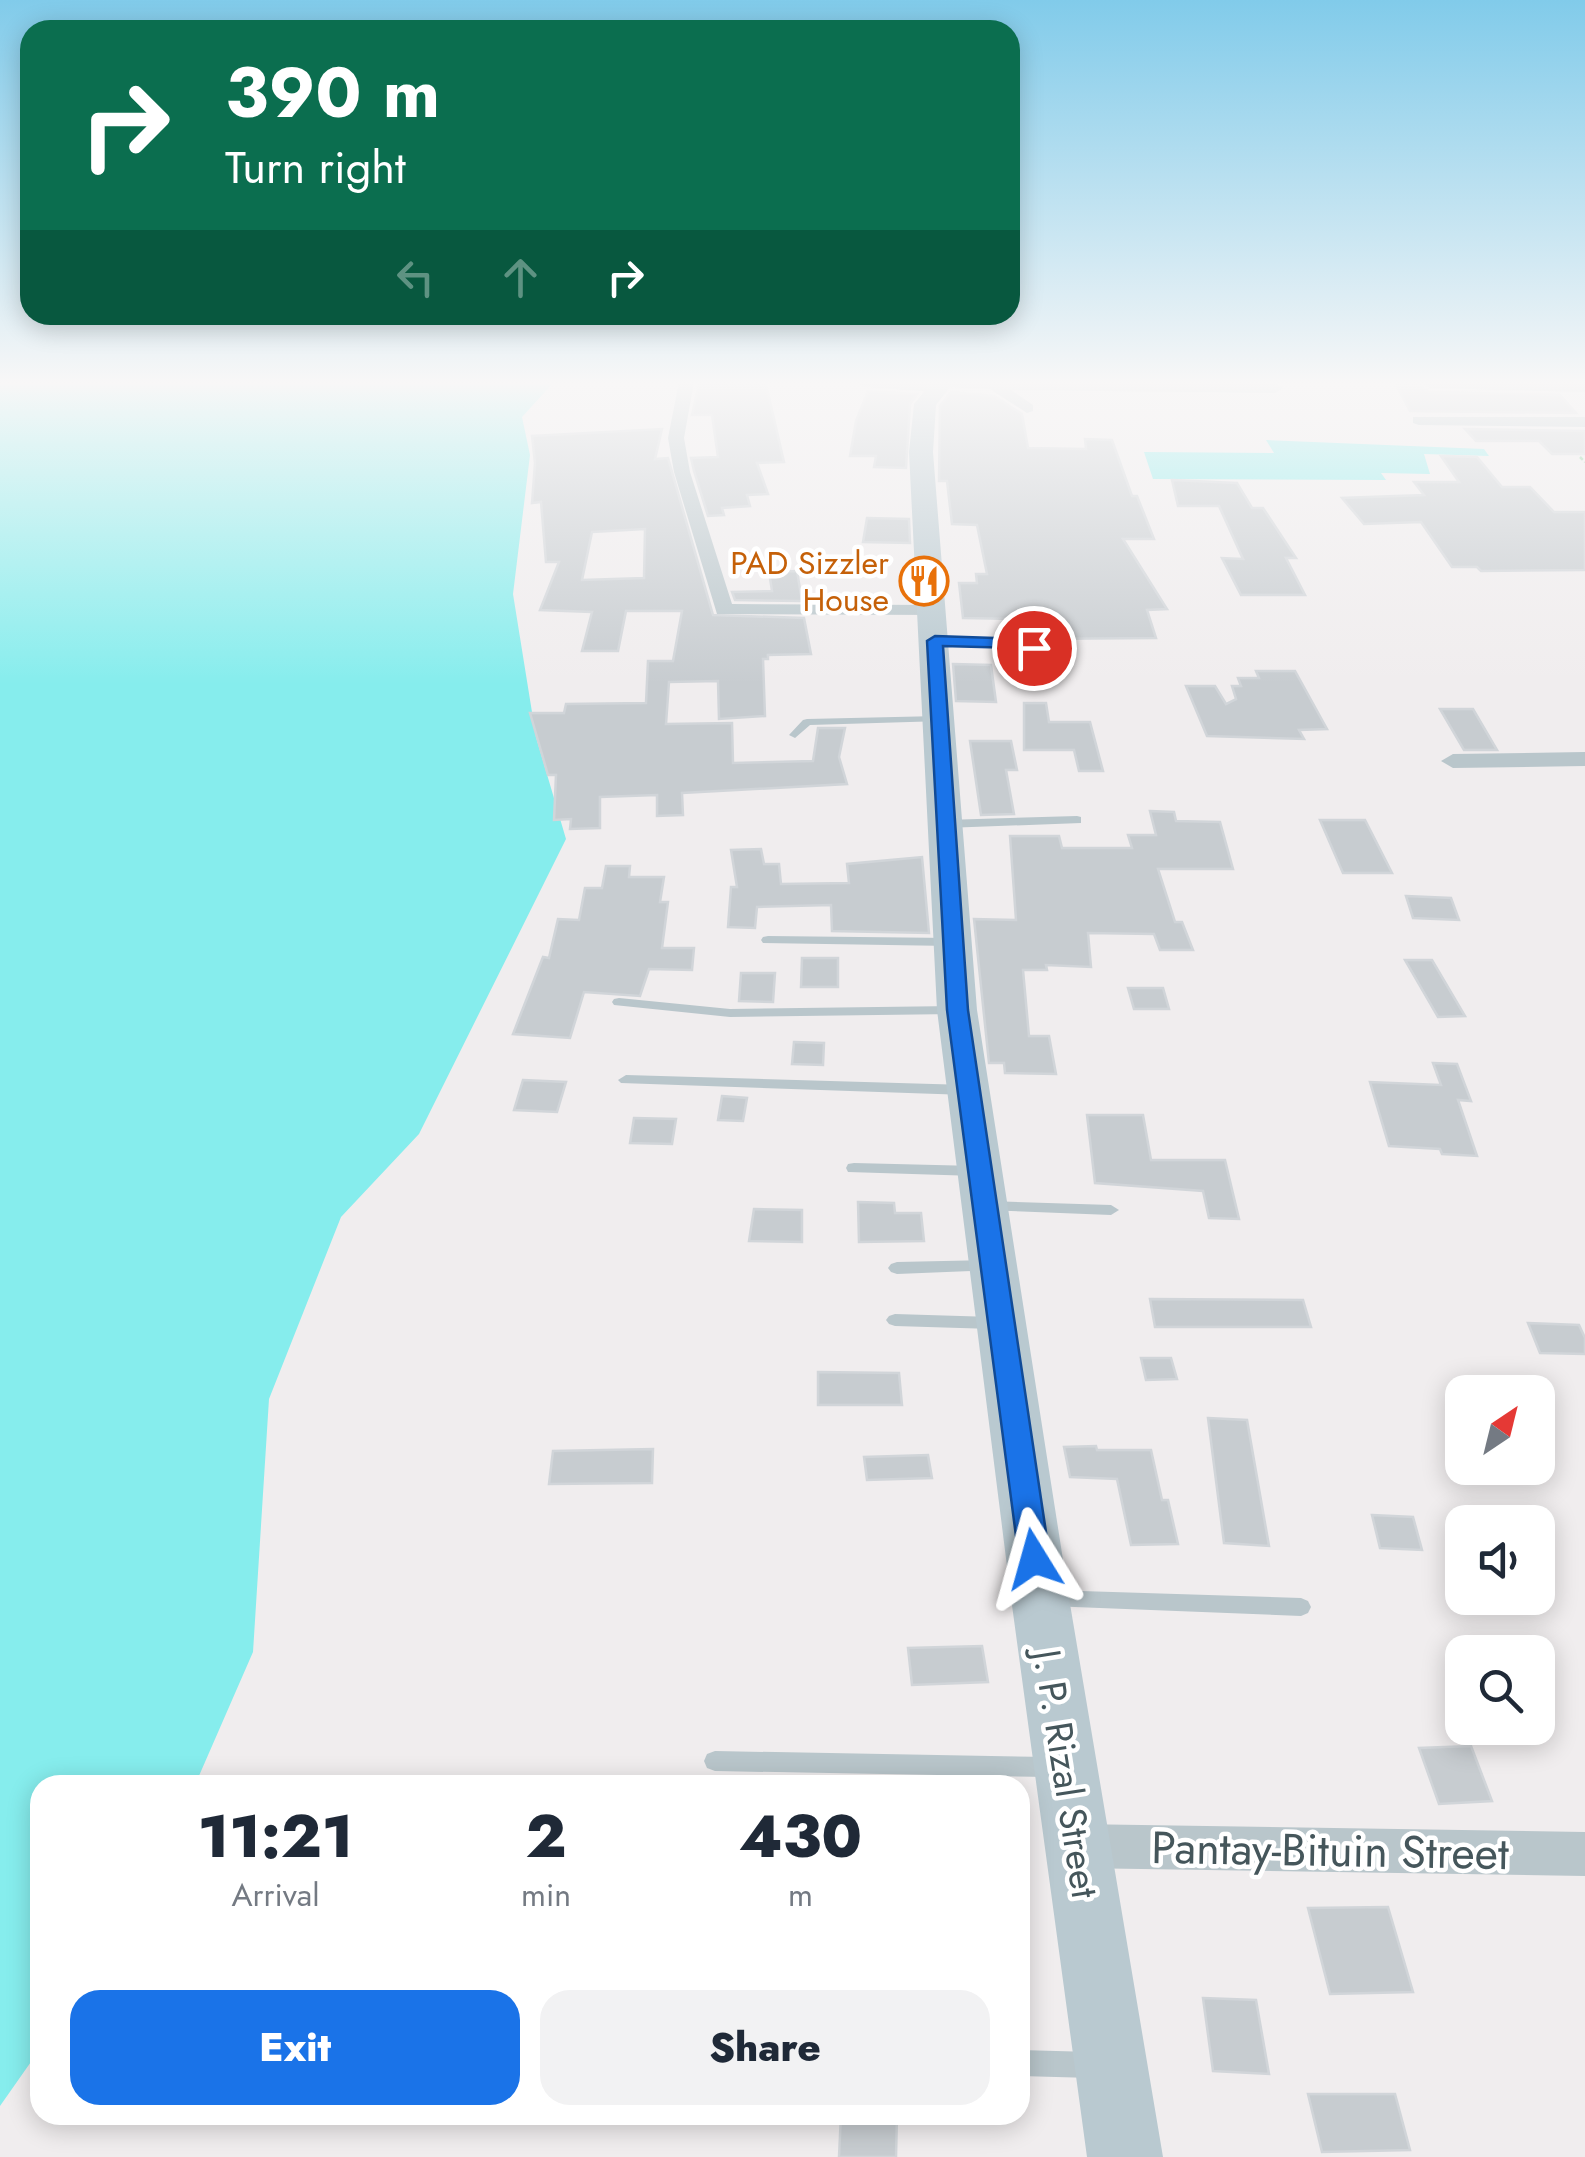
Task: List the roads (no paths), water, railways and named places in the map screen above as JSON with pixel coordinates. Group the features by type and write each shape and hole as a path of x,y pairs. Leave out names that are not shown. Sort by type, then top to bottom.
{"main road":[{"name":"J. P. Rizal Street","path":"923,483 958,1010 1064,1768 1125,2157"}],"street":[{"path":"685,483 724,610 934,626"},
{"path":"1453,761 1585,759"},
{"name":"Pantay-Bituin Street","path":"1076,1846 1585,1854"}],"lane":[{"path":"934,626 1022,644 1042,652 1050,667"},
{"path":"795,734 807,722 939,720"},
{"path":"945,824 1077,820"},
{"path":"768,940 951,942"},
{"path":"619,1002 730,1013 958,1010"},
{"path":"626,1080 969,1090"},
{"path":"854,1168 1112,1210"},
{"path":"897,1268 994,1266"},
{"path":"895,1320 1002,1323"},
{"path":"1040,1598 1300,1607"},
{"path":"715,1761 1064,1768"},
{"path":"1030,2063 1111,2066"}],"water":[{"path":"0,483 527,483 513,594 536,737 566,839 419,1134 341,1217 269,1399 253,1652 199,1775 30,1775 30,2063 0,2106"}],"place":[{"name":"PAD Sizzler House","path":"924,581"}]}
